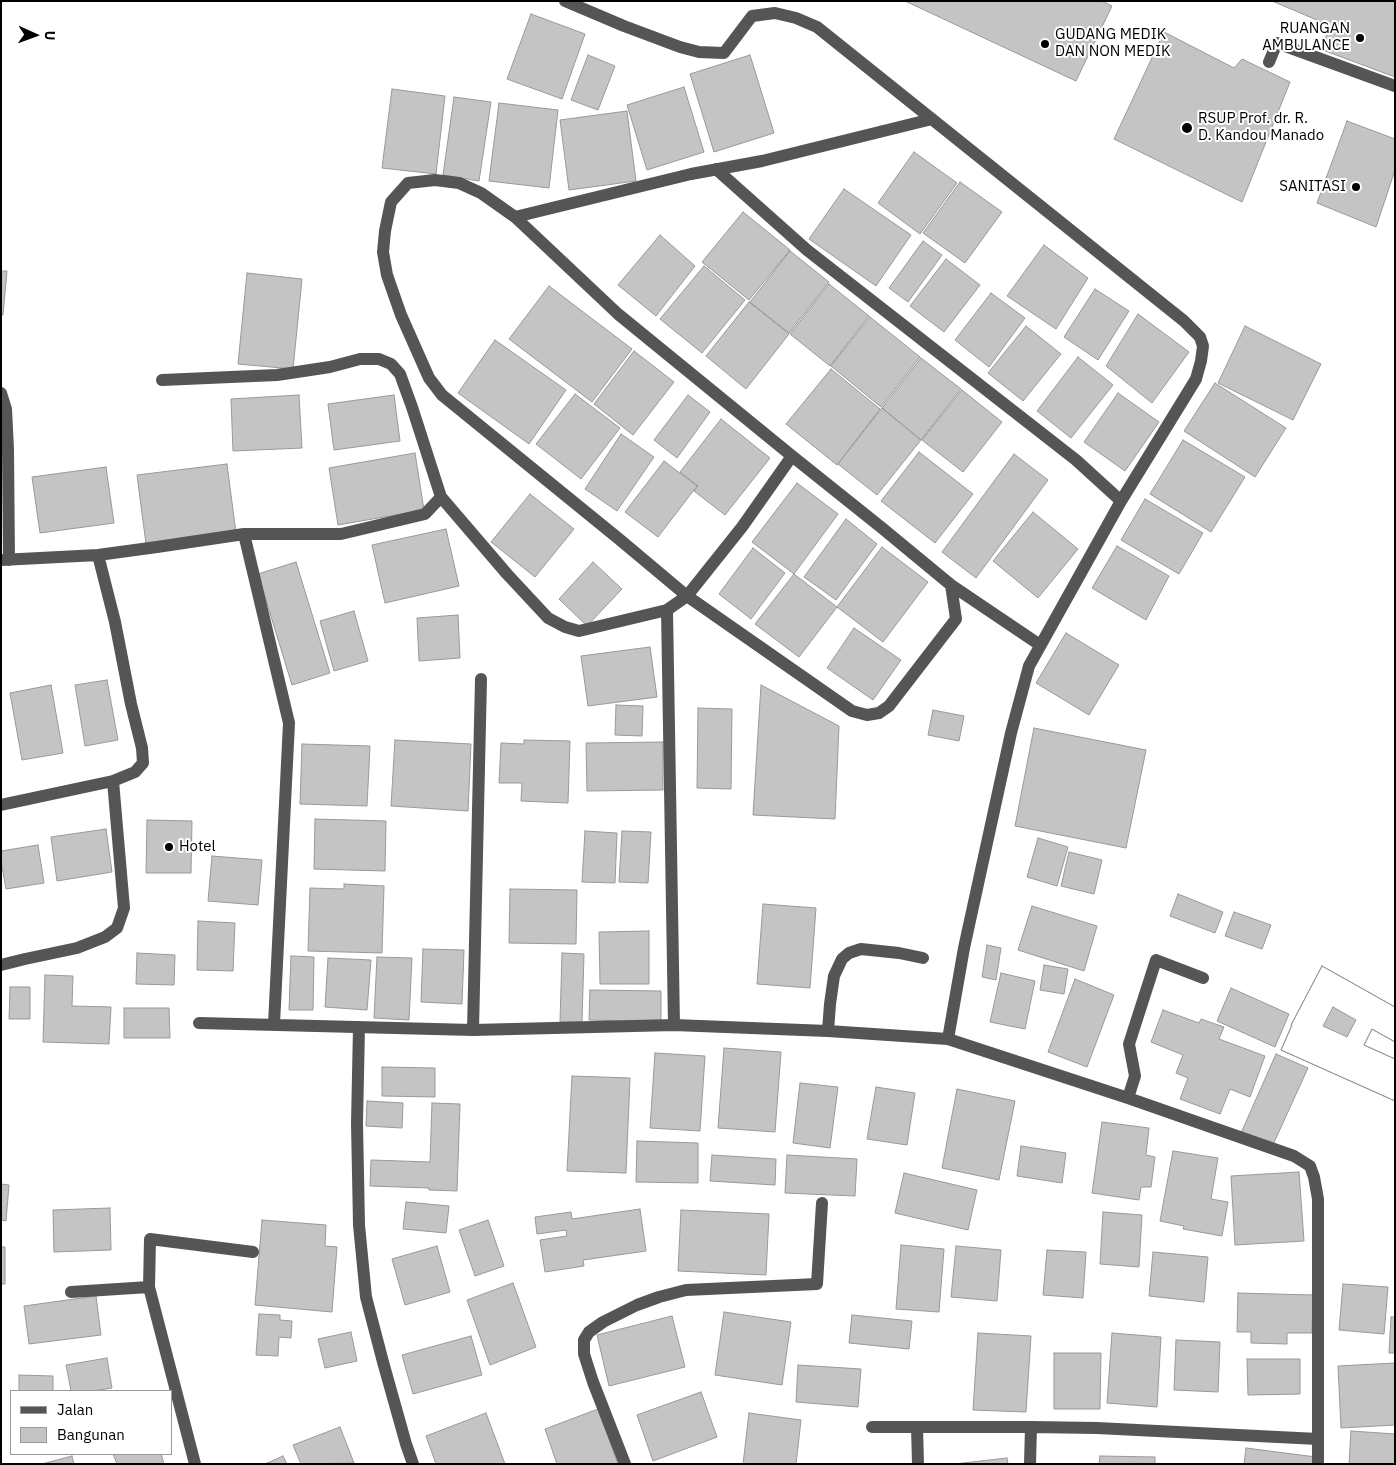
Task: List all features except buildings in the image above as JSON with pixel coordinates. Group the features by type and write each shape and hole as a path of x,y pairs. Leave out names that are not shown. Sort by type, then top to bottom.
{"street":[{"path":"566,1 624,26 699,52 724,53 752,16 775,13 796,18 817,27 1184,321 1200,337 1203,346 1196,379 1121,501 1029,666 1012,733 964,948 948,1039"},
{"path":"1269,62 1277,43 1395,86"},
{"path":"514,218 691,174 762,161 932,119"},
{"path":"716,169 807,250 1076,460 1121,501"},
{"path":"951,585 956,619 889,706 879,713 867,715 852,711 687,596 442,395 429,378 418,354 401,315 386,267 383,252 391,202 408,183 435,180 458,183 481,193 514,218 618,314 951,585 1040,645"},
{"path":"162,380 277,375 330,367 360,359 380,358 392,364 400,374 442,497 507,574 548,618 564,627 579,632 667,610 687,596 742,526 792,456"},
{"path":"1,393 6,409 8,441 5,560 98,554 244,534 342,534 425,514 442,497"},
{"path":"244,534 289,723 274,1024"},
{"path":"1,805 113,781 135,772 143,764 142,748 131,704 115,622 98,554"},
{"path":"667,610 674,1025"},
{"path":"472,1030 481,679"},
{"path":"1,965 77,948 105,937 117,928 124,908 113,781"},
{"path":"828,1031 834,976 842,959 849,953 861,949 923,958"},
{"path":"1128,1098 1135,1076 1129,1044 1156,960 1203,978"},
{"path":"199,1023 472,1030 674,1025 828,1031 948,1039 1128,1098 1294,1156 1310,1166 1318,1199 1318,1464"},
{"path":"359,1027 357,1123 359,1225 366,1297 406,1444 414,1464"},
{"path":"625,1464 584,1354 584,1340 589,1332 602,1322 637,1304 686,1290 816,1284 822,1203"},
{"path":"195,1464 149,1287 150,1239 253,1252"},
{"path":"72,1292 149,1287"},
{"path":"872,1427 1097,1428 1318,1439"},
{"path":"1030,1464 1031,1427"},
{"path":"917,1428 918,1464"}],"place":[{"name":"RUANGAN AMBULANCE","path":"1360,38"},
{"name":"GUDANG MEDIK DAN NON MEDIK","path":"1045,44"},
{"name":"RSUP Prof. dr. R. D. Kandou Manado","path":"1187,128"},
{"name":"SANITASI","path":"1356,187"},
{"name":"Hotel","path":"169,847"}]}
